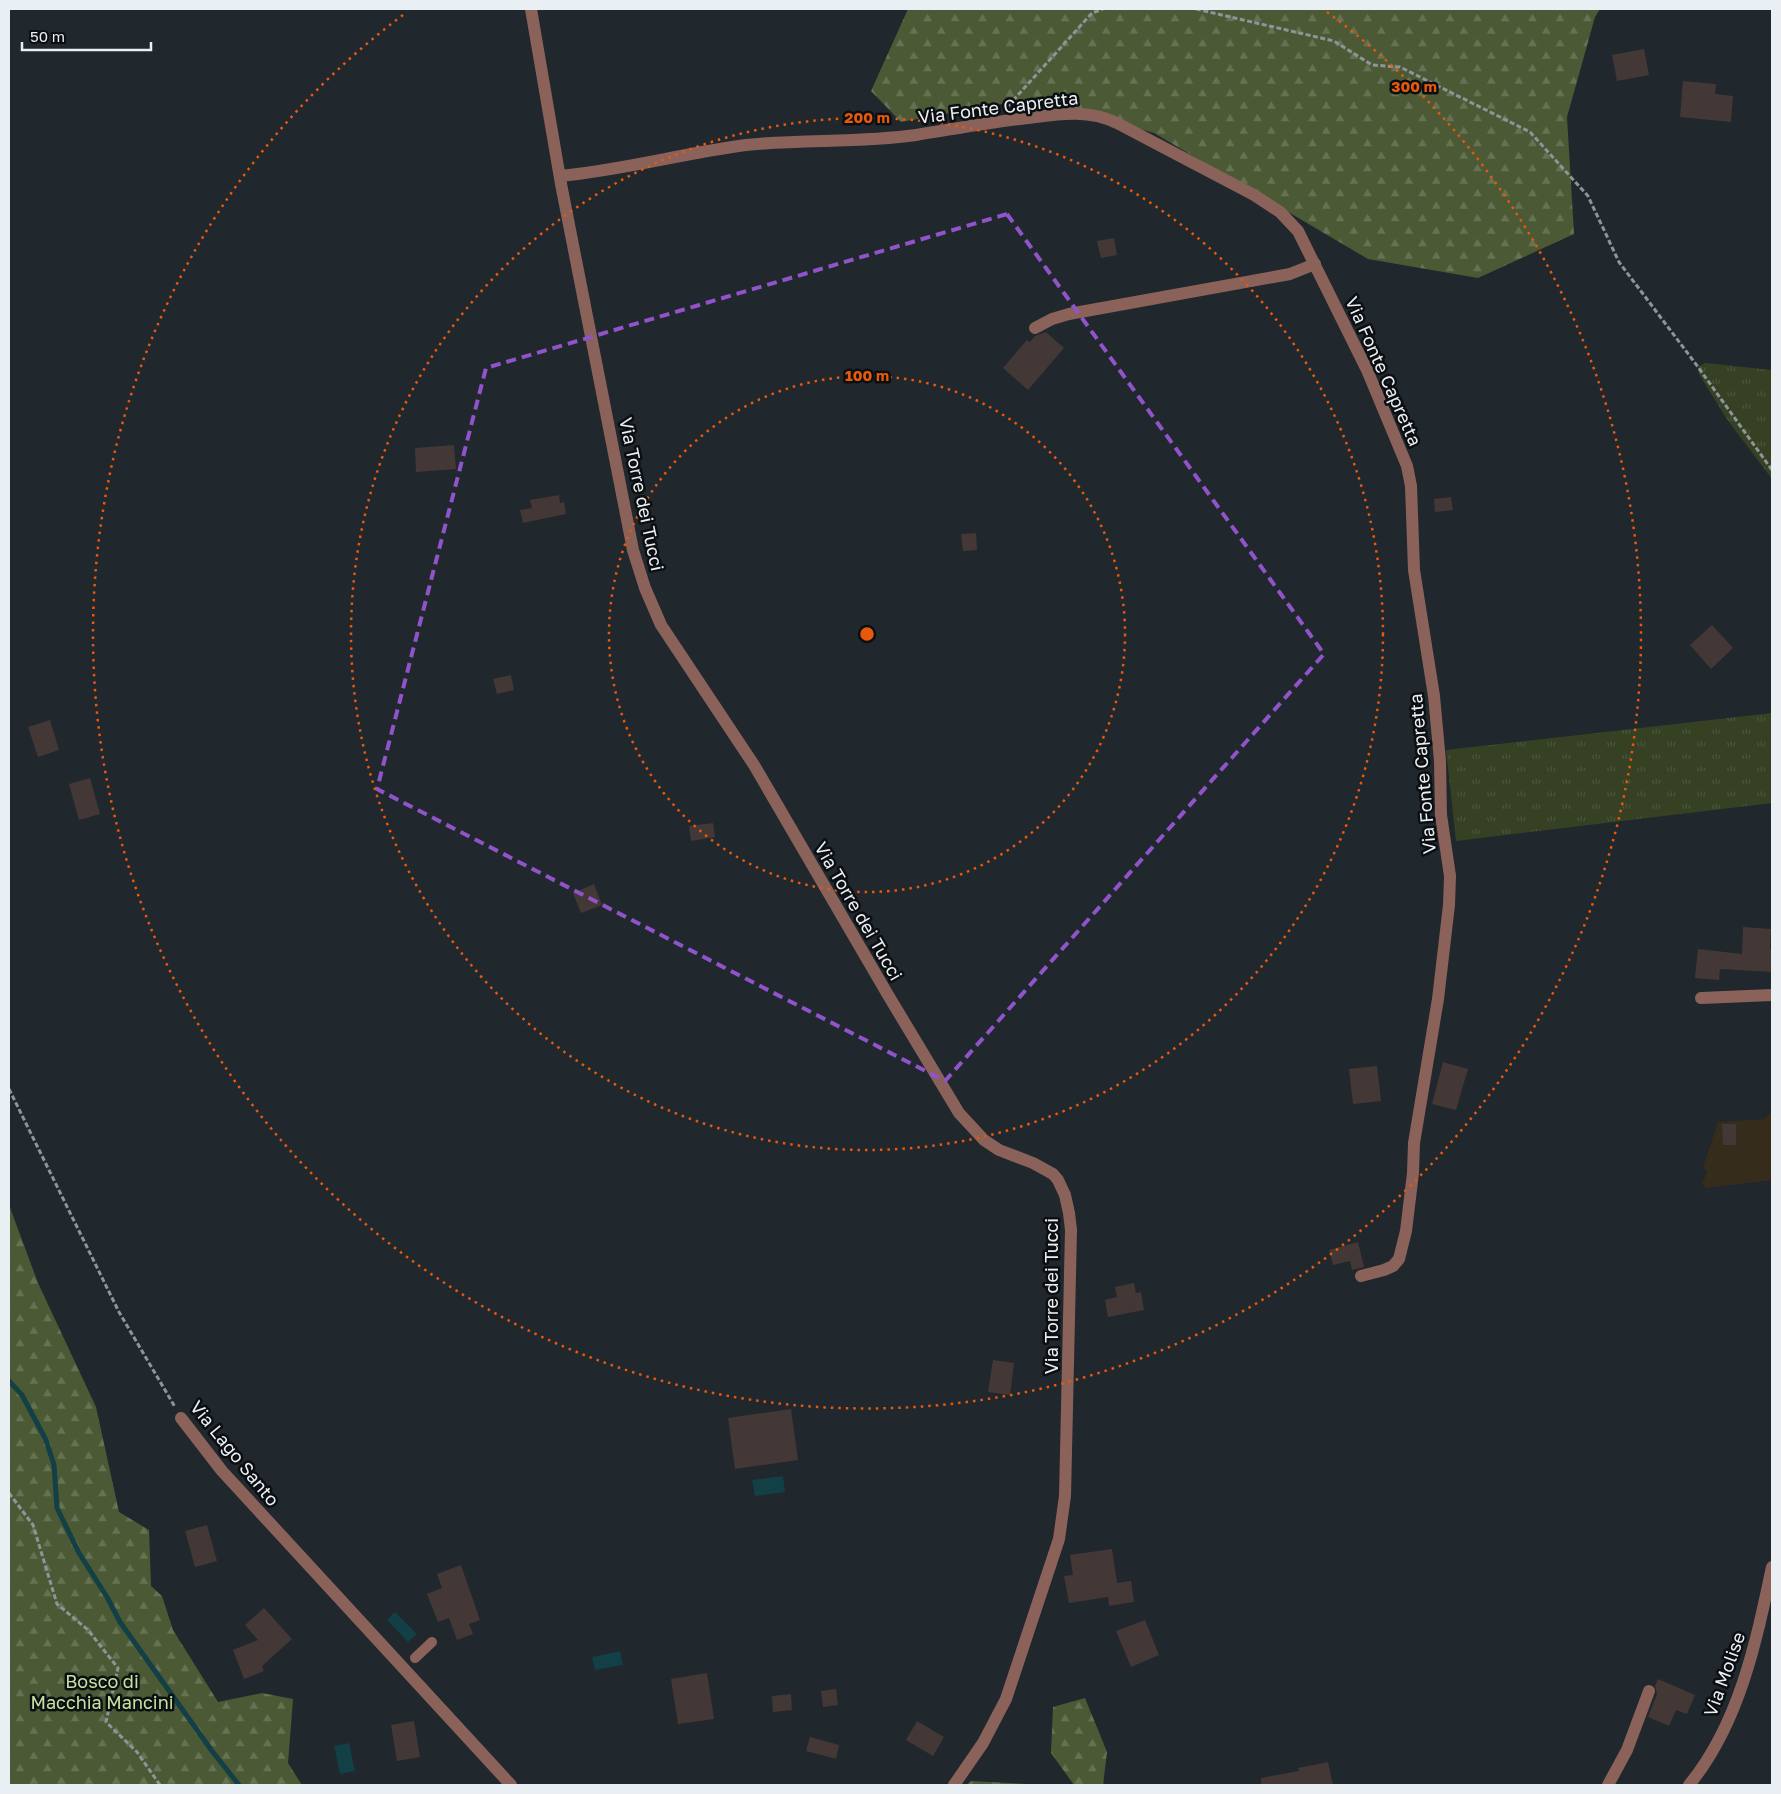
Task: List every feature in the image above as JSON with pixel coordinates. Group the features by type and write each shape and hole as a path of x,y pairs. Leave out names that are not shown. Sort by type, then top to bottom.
{"street":[{"name":"Via Torre dei Tucci","path":"531,9 560,176 633,550 645,588 661,624 754,765 959,1113 991,1145 1042,1167 1052,1174 1062,1188 1067,1204 1071,1230 1066,1465 1062,1526 1006,1699 983,1743 954,1785"},
{"name":"Via Fonte Capretta","path":"560,176 612,169 748,145 891,138 995,122 1071,113 1098,116 1112,120 1254,195 1290,220 1298,230 1367,370 1407,466 1411,486 1414,570 1434,696 1440,761 1441,815 1450,876 1448,915 1438,999 1414,1143 1413,1174 1404,1238 1399,1260 1393,1266 1361,1276"},
{"path":"1035,328 1052,318 1069,314 1290,274 1315,264"},
{"path":"1701,998 1772,995"},
{"name":"Via Lago Santo","path":"181,1418 222,1471 511,1785"},
{"name":"Via Molise","path":"1689,1785 1704,1767 1734,1706 1756,1642 1772,1566"},
{"path":"415,1658 432,1642"},
{"path":"1608,1785 1627,1750 1649,1691"}],"path":[{"path":"995,122 1092,13 1102,9"},
{"path":"1196,9 1334,41 1372,65 1400,67 1530,132 1588,196 1620,262 1772,470"},
{"name":"Via Lago Santo","path":"9,1088 119,1312 181,1418"},
{"path":"9,1494 33,1525 57,1604 88,1630 118,1668 106,1722 136,1752 160,1785"}],"highlighted area":[{"path":"1007,214 1324,654 945,1081 377,789 486,368"}],"shaded area":[{"path":"1772,1111 1772,1180 1707,1188 1702,1184 1707,1172 1703,1167 1718,1122 1764,1119"}],"green space":[{"path":"908,9 1600,9 1595,17 1567,117 1574,234 1478,278 1368,259 1154,133 1035,98 901,122 871,91"},
{"path":"1705,363 1772,370 1772,479 1726,418 1699,374 1698,367"},
{"path":"1772,713 1772,803 1456,841 1446,750"},
{"name":"Bosco di Macchia Mancini","path":"9,1205 38,1283 96,1407 119,1512 149,1530 151,1586 162,1596 173,1630 218,1702 262,1693 293,1699 288,1763 302,1785 9,1785"},
{"path":"1085,1698 1107,1752 1103,1785 1074,1785 1051,1753 1053,1707"},
{"path":"971,1781 1044,1785 967,1785"}],"water":[{"path":"783,1476 785,1492 755,1496 752,1480"},
{"path":"395,1612 417,1634 408,1642 387,1620"},
{"path":"620,1651 623,1665 595,1670 592,1657"},
{"path":"349,1743 355,1771 340,1774 334,1746"}],"building":[{"path":"1644,49 1649,75 1617,81 1612,55"},
{"path":"1683,81 1716,84 1715,94 1733,96 1731,122 1680,117"},
{"path":"1114,238 1117,255 1101,258 1097,241"},
{"path":"1046,332 1064,348 1028,390 1003,368 1027,340 1030,342 1035,336"},
{"path":"454,445 456,469 416,472 415,448"},
{"path":"559,495 560,503 564,502 566,514 523,523 520,510 532,508 530,500"},
{"path":"1451,497 1453,510 1435,512 1434,499"},
{"path":"976,533 977,550 963,551 961,534"},
{"path":"1712,625 1733,648 1711,669 1690,645"},
{"path":"511,675 514,690 497,694 493,679"},
{"path":"50,720 59,750 38,757 28,727"},
{"path":"90,778 100,814 79,820 69,784"},
{"path":"713,823 715,837 691,841 689,826"},
{"path":"594,884 602,905 581,913 573,893"},
{"path":"1743,927 1771,929 1772,972 1720,969 1719,980 1695,978 1698,949 1742,954"},
{"path":"1443,1062 1468,1069 1456,1110 1432,1104"},
{"path":"1377,1066 1381,1101 1353,1104 1349,1069"},
{"path":"1722,1124 1736,1124 1736,1145 1723,1145"},
{"path":"1358,1242 1364,1267 1352,1270 1350,1261 1333,1265 1329,1250"},
{"path":"1134,1283 1136,1293 1141,1292 1144,1310 1108,1317 1105,1300 1117,1297 1115,1287"},
{"path":"993,1360 1014,1363 1010,1395 988,1392"},
{"path":"791,1409 798,1460 735,1469 728,1418"},
{"path":"207,1525 217,1561 195,1567 185,1531"},
{"path":"1112,1549 1117,1583 1131,1581 1134,1602 1109,1606 1108,1597 1069,1603 1064,1576 1073,1575 1070,1555"},
{"path":"461,1565 480,1620 469,1624 473,1634 457,1640 449,1618 438,1622 427,1594 442,1588 437,1574"},
{"path":"264,1608 292,1639 262,1666 264,1671 244,1679 233,1650 258,1640 245,1625"},
{"path":"1145,1620 1159,1655 1131,1667 1116,1631"},
{"path":"707,1673 714,1719 678,1724 671,1679"},
{"path":"1658,1679 1695,1695 1687,1714 1676,1710 1669,1726 1648,1717 1657,1694 1655,1686"},
{"path":"836,1689 838,1705 823,1707 821,1691"},
{"path":"791,1694 792,1710 773,1712 772,1696"},
{"path":"414,1721 420,1757 397,1761 391,1725"},
{"path":"917,1721 944,1737 933,1756 906,1740"},
{"path":"810,1737 839,1745 836,1759 806,1751"},
{"path":"1328,1762 1333,1785 1261,1785 1261,1778 1299,1771 1298,1768"}],"waterway":[{"path":"9,1381 22,1395 46,1440 54,1465 57,1508 79,1553 107,1597 120,1622 212,1751 239,1785"}]}
